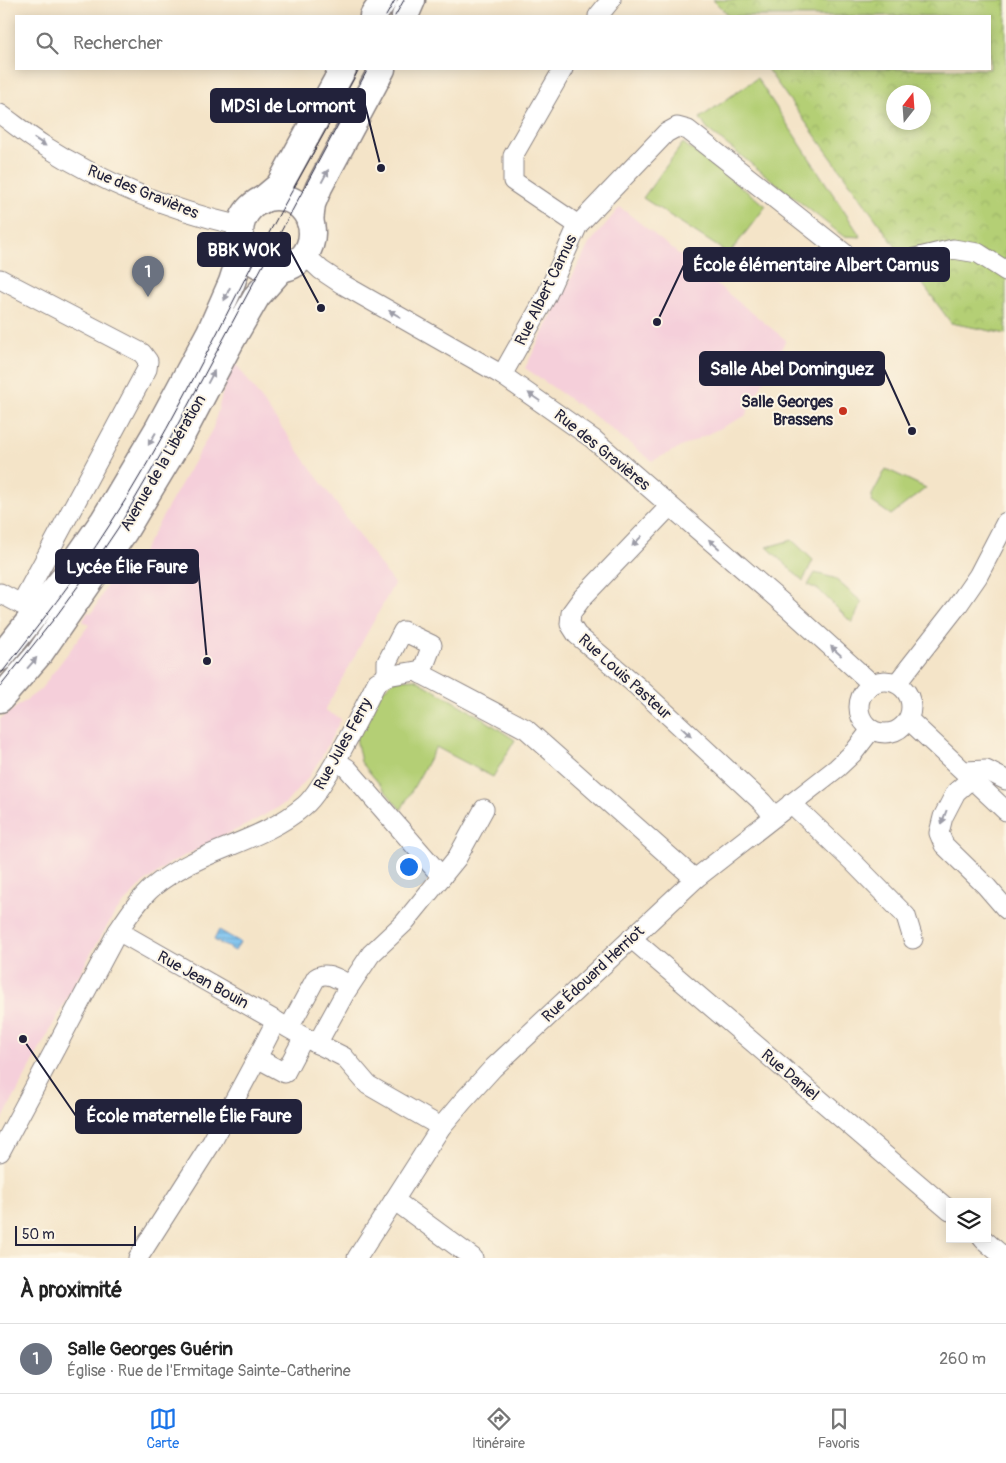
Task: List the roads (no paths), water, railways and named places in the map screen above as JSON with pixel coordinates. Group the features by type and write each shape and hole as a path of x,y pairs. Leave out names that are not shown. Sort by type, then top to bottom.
{"street":[{"path":"374,15 384,0"},
{"path":"405,15 412,0"},
{"path":"599,15 611,0"},
{"path":"342,70 279,186 251,207 244,216 242,237 254,262 262,267 281,269 298,262 304,255 310,245 312,204 319,187 381,70"},
{"name":"Rue Albert Camus","path":"502,375 546,297 578,225 513,181 514,156 562,70"},
{"name":"Rue des Gravières","path":"0,114 47,148 85,169 156,200 217,221 242,237"},
{"path":"578,225 666,133 677,126 688,130 863,268 873,268 953,249 978,253 1006,271"},
{"path":"261,200 278,198 292,201 304,212 310,222"},
{"name":"Avenue de la Libération","path":"0,658 29,608 63,579 104,520 158,429 210,332 232,282 242,237"},
{"name":"Rue des Gravières","path":"304,255 321,270 342,284 502,375 593,439 787,607 872,684"},
{"name":"Avenue de la Libération","path":"0,699 40,654 124,532 178,442 230,341 257,296 281,269"},
{"path":"0,279 142,353 148,361 147,369 29,608 0,593"},
{"name":"Rue Louis Pasteur","path":"670,506 582,598 571,613 570,624 577,635 637,686 762,802 774,816"},
{"path":"897,683 978,576 1006,522"},
{"path":"421,674 432,645 402,631 386,662 387,676 416,671 421,674 526,729 695,879"},
{"name":"Rue Jules Ferry","path":"0,1152 118,931 131,911 153,887 178,870 273,826 293,815 305,805 314,795 336,761 377,682 387,676"},
{"path":"880,681 897,683 907,692 910,699 912,713 909,720 904,727 888,734 871,730 864,724 860,716 860,698 872,684 880,681"},
{"path":"909,720 1006,811"},
{"name":"Rue Édouard Herriot","path":"357,1258 441,1127 493,1068 695,879 837,768 854,752 871,730"},
{"path":"336,761 347,768 442,877"},
{"path":"1006,780 986,770 968,774 943,817 939,833 944,845 1006,908"},
{"path":"791,803 906,916 913,938"},
{"path":"138,1258 212,1142 257,1058 296,1032 350,985 371,954 404,922 457,858 484,810"},
{"name":"Rue Jean Bouin","path":"118,931 296,1032 344,1057 368,1085 441,1127"},
{"name":"Rue Daniel","path":"631,938 946,1208"},
{"path":"257,1058 285,1073 296,1032 316,978 320,975 328,975 350,985"},
{"path":"394,1200 474,1258"},
{"path":"988,1243 1005,1258"}],"water":[{"path":"219,930 240,942 235,951 214,940"}],"tram line":[{"path":"387,15 395,0"},
{"path":"396,15 404,0"},
{"path":"0,675 70,583 129,494 167,428 267,237 358,70"},
{"path":"0,687 57,615 118,528 171,437 367,70"}],"place":[{"name":"MDSI de Lormont","path":"381,168"},
{"name":"Salle Georges Guérin","path":"148,297"},
{"name":"BBK WOK","path":"321,308"},
{"name":"École élémentaire Albert Camus","path":"657,322"},
{"name":"Salle Georges Brassens","path":"843,411"},
{"name":"Salle Abel Dominguez","path":"912,431"},
{"name":"Lycée Élie Faure","path":"207,661"},
{"name":"École maternelle Élie Faure","path":"23,1039"}]}
